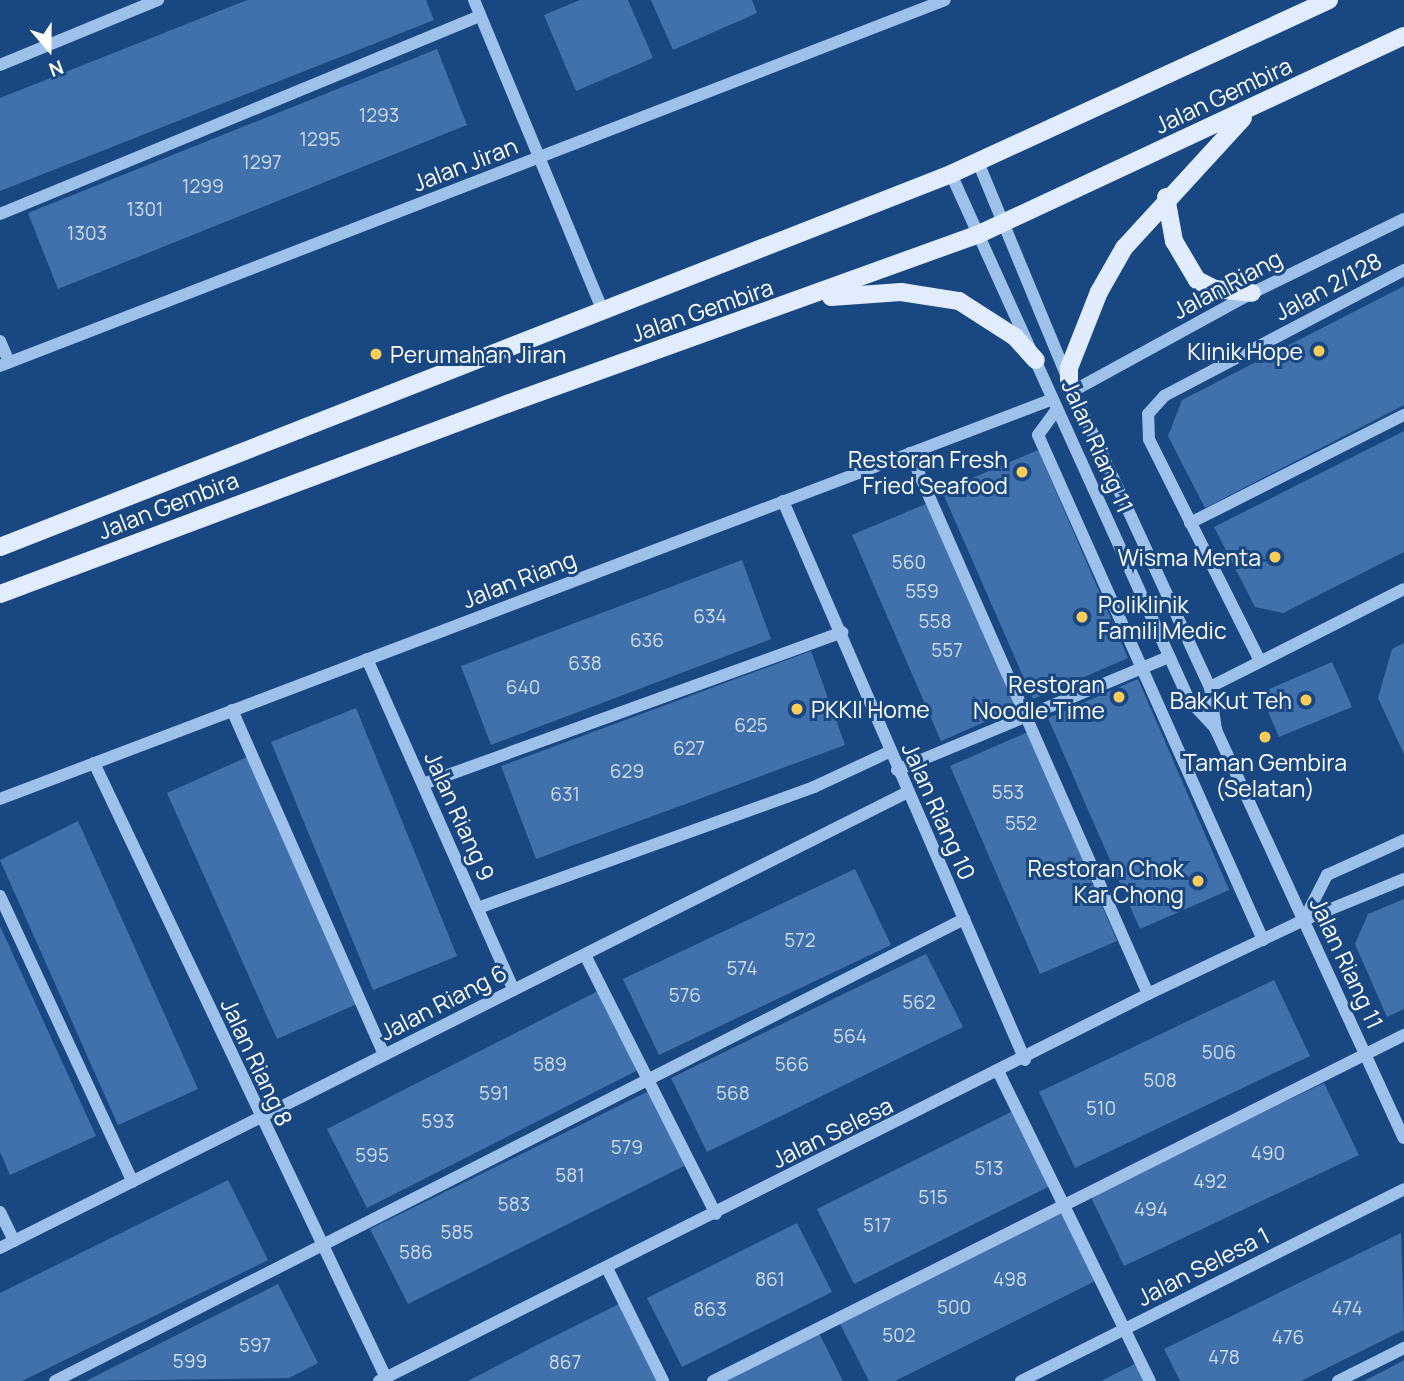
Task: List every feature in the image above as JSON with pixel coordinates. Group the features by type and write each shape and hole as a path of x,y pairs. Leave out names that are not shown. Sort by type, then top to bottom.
{"main road":[{"name":"Jalan Gembira","path":"0,547 951,174 1326,1"},
{"name":"Jalan Gembira","path":"0,594 507,404 810,298 977,235 1404,36"},
{"path":"1071,386 1069,368 1099,292 1124,248 1166,197 1250,110"},
{"path":"1166,197 1174,241 1196,280 1215,289 1252,293"},
{"path":"810,298 901,292 959,301 1015,337 1036,360"}],"street":[{"path":"0,65 158,0"},
{"path":"474,0 603,312"},
{"name":"Jalan Jiran","path":"4,364 945,0"},
{"path":"0,214 480,16"},
{"name":"Jalan Riang 11","path":"978,162 1071,386 1210,687 1216,730 1404,1138"},
{"name":"Jalan Riang 11","path":"951,174 1189,700 1216,730"},
{"name":"Jalan Riang","path":"1071,386 1404,219"},
{"name":"Jalan 2/128","path":"1260,661 1149,439 1148,414 1154,404 1404,270"},
{"path":"0,341 4,364"},
{"path":"1055,404 1038,435 1140,670 1263,940"},
{"name":"Jalan Riang","path":"0,799 910,453 1055,404"},
{"path":"1190,523 1404,415"},
{"path":"910,453 1148,994"},
{"name":"Jalan Riang 10","path":"783,501 842,632 906,793 1025,1060"},
{"path":"1210,687 1404,589"},
{"path":"423,785 842,632"},
{"path":"897,770 1169,657"},
{"name":"Jalan Riang 9","path":"367,659 514,990"},
{"path":"232,710 384,1055"},
{"path":"478,908 814,787 889,752"},
{"name":"Jalan Riang 8","path":"94,763 382,1379"},
{"name":"Jalan Riang 6","path":"0,1248 906,793"},
{"path":"1304,920 1327,875 1404,840"},
{"name":"Jalan Selesa","path":"382,1379 1025,1060 1148,994 1304,920 1404,879"},
{"path":"0,896 133,1181"},
{"path":"55,1381 320,1243 964,919"},
{"path":"585,954 650,1076 716,1214"},
{"path":"713,1381 1404,1035"},
{"path":"999,1073 1150,1381"},
{"name":"Jalan Selesa 1","path":"1021,1381 1404,1189"},
{"path":"0,1212 14,1241"},
{"path":"607,1268 663,1381"},
{"path":"1338,1381 1404,1348"}],"building":[{"path":"247,0 426,0 434,20 0,191 0,98"},
{"path":"580,0 628,0 653,58 576,91 544,15"},
{"path":"651,0 752,0 757,13 673,50"},
{"path":"437,49 467,125 58,289 28,213"},
{"path":"1404,286 1404,405 1205,508 1168,436 1182,400"},
{"path":"1404,431 1404,552 1283,613 1255,607 1214,527"},
{"path":"1038,450 1128,658 1033,699 942,491"},
{"path":"928,503 1017,708 941,741 852,535"},
{"path":"742,560 771,639 491,745 461,666"},
{"path":"1404,643 1404,754 1378,698 1392,649"},
{"path":"811,651 845,745 536,859 501,766"},
{"name":"Bak Kut Teh","path":"1332,662 1352,707 1279,737 1260,693"},
{"path":"1138,679 1229,890 1140,929 1048,718"},
{"path":"356,708 457,956 373,990 271,742"},
{"path":"1028,732 1117,941 1040,974 950,766"},
{"path":"247,757 357,1004 277,1039 167,793"},
{"path":"78,821 198,1089 118,1125 0,860"},
{"path":"855,869 891,945 659,1055 623,979"},
{"path":"1404,899 1404,1009 1387,1017 1355,944 1368,914"},
{"path":"0,926 96,1136 10,1175 0,1152"},
{"path":"926,954 963,1027 707,1152 671,1078"},
{"path":"1274,980 1310,1056 1075,1168 1039,1092"},
{"path":"600,990 640,1069 367,1208 327,1129"},
{"path":"1324,1083 1359,1155 1124,1266 1090,1195"},
{"path":"651,1090 688,1164 408,1304 370,1229"},
{"path":"1013,1111 1050,1186 854,1284 817,1209"},
{"path":"228,1180 268,1260 22,1381 0,1381 0,1293"},
{"path":"1062,1210 1097,1280 895,1381 869,1381 839,1322"},
{"path":"797,1223 832,1292 682,1367 647,1298"},
{"path":"1401,1233 1404,1330 1301,1381 1180,1381 1164,1349"},
{"path":"278,1284 318,1363 289,1378 86,1381"},
{"path":"625,1301 664,1381 468,1381 537,1345"},
{"path":"819,1333 843,1381 724,1381"},
{"path":"1404,1360 1404,1381 1364,1381 1395,1365"},
{"path":"1137,1363 1146,1381 1101,1381"}],"place":[{"name":"Klinik Hope","path":"1319,351"},
{"name":"Perumahan Jiran","path":"376,354"},
{"name":"Restoran Fresh Fried Seafood","path":"1022,472"},
{"name":"Wisma Menta","path":"1275,557"},
{"name":"Poliklinik Famili Medic","path":"1082,617"},
{"name":"Restoran Noodle Time","path":"1119,697"},
{"name":"Bak Kut Teh","path":"1306,700"},
{"name":"PKKII Home","path":"797,709"},
{"name":"Taman Gembira (Selatan)","path":"1265,737"},
{"name":"Restoran Chok Kar Chong","path":"1198,881"}]}
